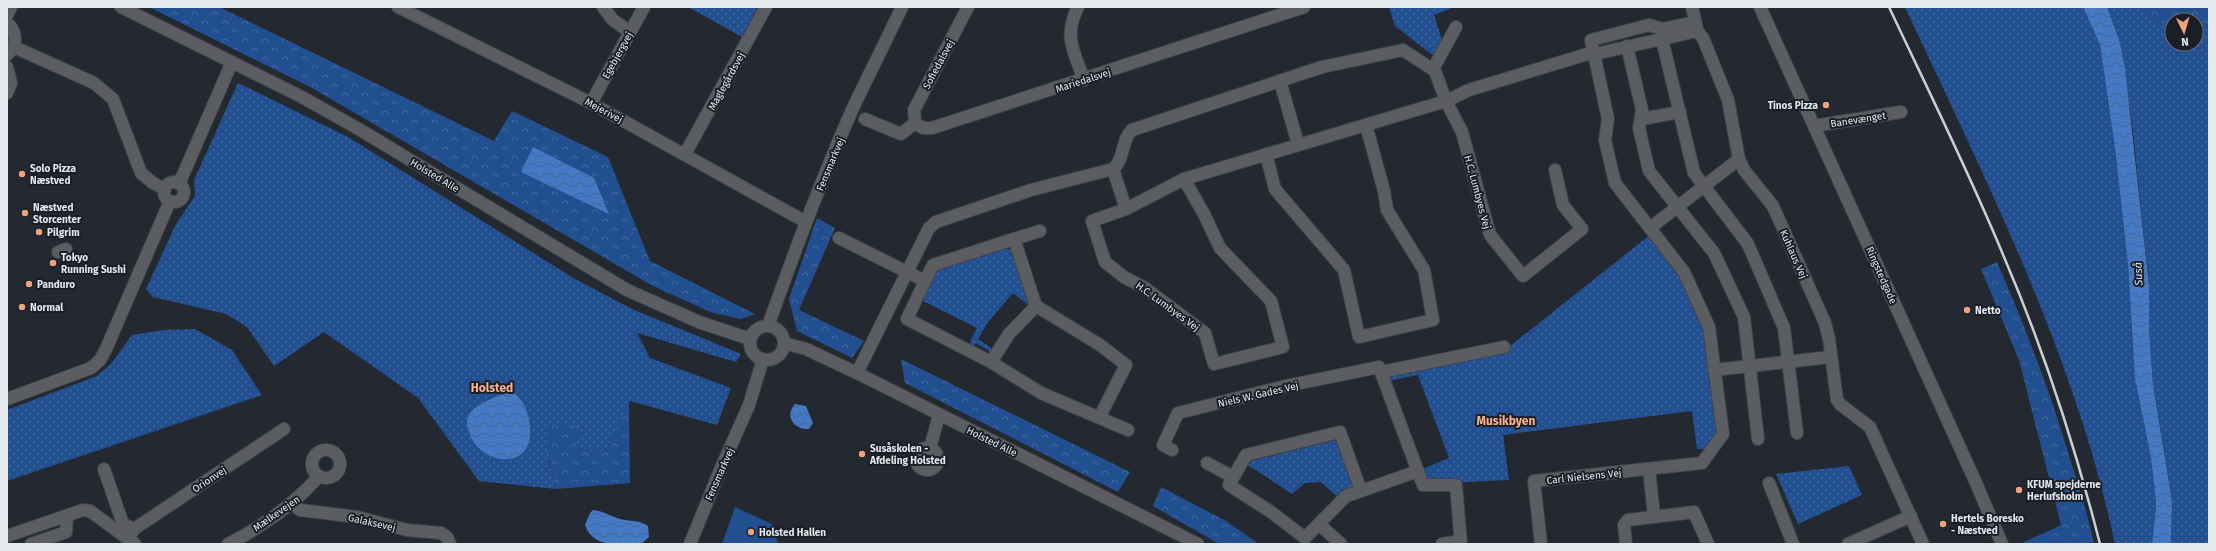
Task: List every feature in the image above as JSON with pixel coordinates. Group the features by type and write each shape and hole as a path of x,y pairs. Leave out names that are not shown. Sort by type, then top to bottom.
{"street":[{"path":"7,15 11,7"},
{"name":"Holsted Alle","path":"121,7 232,62 357,128 627,290 699,322 750,339"},
{"name":"Mejerivej","path":"398,7 591,103 806,222"},
{"path":"603,7 613,20 630,32"},
{"name":"Egebjergvej","path":"591,103 644,7"},
{"name":"Maglegårdsvej","path":"685,154 766,7"},
{"name":"Fensmarkvej","path":"768,326 806,222 853,108 902,7"},
{"name":"Sofiedalsvej","path":"916,123 914,110 968,7"},
{"path":"1078,7 1071,22 1070,33 1084,80"},
{"name":"Mariedalsvej","path":"916,123 923,128 932,128 1084,80 1304,7"},
{"name":"Kuhlaus Vej","path":"1692,7 1697,27 1703,38 1728,100 1739,159 1744,170 1773,206 1825,323 1837,400 1840,406 1870,427 1923,544"},
{"name":"Ringstedgade","path":"1760,7 2002,544"},
{"path":"7,23 13,29 15,35 10,51 94,83 105,90 113,99 142,173 153,184 165,190"},
{"path":"1697,27 1662,29 1649,25 1591,40 1608,119 1605,140 1615,183 1684,272 1709,327 1714,370 1831,357"},
{"path":"857,373 929,228 936,222 1031,190 1113,169 1119,163 1127,137 1132,130 1322,67 1403,50 1433,69 1456,26"},
{"path":"1594,53 1662,39 1697,27"},
{"path":"1662,39 1694,173 1748,244 1784,328 1797,433"},
{"path":"1627,46 1642,110 1639,128 1649,170 1720,263 1744,318 1758,439"},
{"name":"H.C. Lumbyes Vej","path":"1184,179 1204,214 1220,248 1271,300 1283,347 1214,364 1205,333 1145,288 1119,274 1105,262 1092,221 1126,209 1184,179 1446,101 1469,90 1594,53"},
{"path":"179,184 232,62"},
{"path":"7,67 11,83 7,93"},
{"name":"H.C. Lumbyes Vej","path":"1433,69 1446,101 1462,132 1490,235 1523,276 1582,229 1563,205 1555,170"},
{"path":"1280,81 1298,144"},
{"path":"1641,120 1680,112"},
{"name":"Banevænget","path":"1814,126 1901,112"},
{"path":"865,119 901,134 916,123"},
{"path":"1266,154 1275,189 1344,270 1359,337 1433,320 1424,270 1387,210 1384,192 1366,125"},
{"path":"1650,228 1739,159"},
{"path":"1113,169 1126,209"},
{"path":"171,183 179,184 184,192 182,198 176,202 170,201 165,196 165,190 171,183"},
{"path":"7,399 84,371 100,360 170,201"},
{"path":"1040,231 933,265 907,319 991,362 1041,393 1100,416 1128,430"},
{"path":"839,238 925,281"},
{"path":"1014,239 1036,306 1100,345 1126,365 1100,416"},
{"path":"991,362 1010,334 1036,306"},
{"path":"768,326 778,330 784,343 777,356 768,360 763,359 751,350 750,339 757,329 768,326"},
{"name":"Holsted Alle","path":"784,343 806,349 857,373 1198,544"},
{"name":"Niels W. Gades Vej","path":"1172,450 1163,445 1178,413 1286,386 1378,367 1381,372 1504,347"},
{"name":"Fensmarkvej","path":"690,544 712,487 749,405 763,359"},
{"name":"Carl Nielsens Vej","path":"1541,544 1534,481 1702,463 1722,434 1714,370"},
{"path":"1381,372 1423,485 1456,485 1460,543 1442,544"},
{"path":"930,448 939,415"},
{"name":"Orionvej","path":"132,537 284,429"},
{"path":"1361,491 1340,432 1246,455 1229,485 1271,512 1305,538 1320,525 1346,496 1361,491 1418,471"},
{"path":"1207,463 1233,477"},
{"path":"104,469 123,524 132,537"},
{"path":"1649,469 1654,516"},
{"name":"Mælkevejen","path":"238,542 307,490 319,476"},
{"path":"1769,483 1793,544"},
{"name":"Galaksevej","path":"291,503 300,510 357,516 406,530 441,534 447,537 450,544"},
{"path":"7,536 83,510 90,511 132,537"},
{"path":"1626,544 1625,522 1654,516 1694,512 1708,544"},
{"path":"31,544 66,532 66,516"},
{"path":"1848,544 1911,516"},
{"path":"1320,525 1341,544"}],"green space":[{"path":"149,7 219,7 494,141 512,111 608,157 650,261 755,314 741,319 713,313 653,286 312,88"},
{"path":"688,7 758,7 742,37"},
{"path":"1389,7 1455,7 1434,15 1443,43 1435,57 1395,26"},
{"path":"1905,7 2083,7 2100,45 2115,148 2128,265 2135,379 2151,458 2155,492 2156,507 2152,544 2115,544 2098,474 2077,405 2052,337 1996,204"},
{"path":"2107,7 2137,7 2164,25 2164,52 2204,52 2204,25 2209,25 2209,544 2171,544 2172,500 2153,385 2149,329 2149,285 2133,132 2122,52"},
{"path":"2137,7 2209,7 2209,25 2204,25 2204,12 2164,12 2164,25"},
{"path":"238,83 348,137 575,279 632,309 741,354 736,362 637,333 650,358 731,388 717,425 630,401 606,451 574,449 581,427 547,455 556,489 479,481 418,398 324,332 274,366 247,327 226,314 153,297 146,289 176,224 195,196 194,180"},
{"path":"817,218 835,228 799,310 864,341 852,358 797,331 789,299"},
{"path":"1650,235 1681,272 1706,331 1718,433 1708,449 1697,449 1692,411 1503,435 1509,480 1425,484 1420,470 1449,458 1418,375 1387,381 1387,378 1397,375 1397,373 1505,350"},
{"path":"1005,248 1012,250 1030,302 1028,305 1013,293 988,322 978,339 993,349 991,352 976,343 973,348 968,346 977,328 921,300 936,271"},
{"path":"1997,262 2027,335 2054,409 2083,501 2094,544 2020,544 2061,525 2019,360 1981,269"},
{"path":"195,329 232,350 262,395 7,481 7,410 97,376 111,364 132,335 164,330"},
{"path":"901,359 1130,472 1118,492 905,383"},
{"path":"629,401 630,483 556,489 547,455 549,425 582,427 575,449 606,451"},
{"path":"1335,440 1340,443 1354,489 1338,497 1321,482 1305,483 1292,494 1248,465 1251,461"},
{"path":"1849,466 1862,495 1798,524 1776,474"},
{"path":"1161,487 1226,521 1259,544 1219,544 1153,506"},
{"path":"735,507 772,524 778,544 722,544"}],"water":[{"name":"Suså","path":"2083,7 2107,7 2120,43 2125,68 2149,285 2149,329 2153,385 2172,501 2171,544 2152,544 2156,507 2155,492 2151,458 2135,379 2128,265 2115,148 2100,45"},
{"path":"533,147 594,178 609,214 521,172"},
{"path":"512,391 520,398 527,412 530,428 529,442 524,452 515,457 505,459 494,457 484,452 475,444 468,429 467,419 469,414 475,408 490,399"},
{"path":"795,404 806,406 813,423 809,429 799,427 792,421 790,413"},
{"path":"593,510 621,519 637,521 644,524 648,526 649,537 641,544 608,544 601,542 589,533 585,525 590,513"}],"railway":[{"path":"1889,7 1963,162 2019,292 2058,399 2100,544"}],"place":[{"name":"Tinos Pizza","path":"1826,105"},
{"name":"Solo Pizza Næstved","path":"22,174"},
{"name":"Næstved Storcenter","path":"25,213"},
{"name":"Pilgrim","path":"39,232"},
{"name":"Tokyo Running Sushi","path":"53,263"},
{"name":"Panduro","path":"29,284"},
{"name":"Normal","path":"22,307"},
{"name":"Netto","path":"1967,310"},
{"name":"Susåskolen - Afdeling Holsted","path":"862,454"},
{"name":"KFUM spejderne Herlufsholm","path":"2019,490"},
{"name":"Hertels Boresko - Næstved","path":"1943,524"},
{"name":"Holsted Hallen","path":"751,532"}],"district":[{"name":"Holsted","path":"492,388"},
{"name":"Musikbyen","path":"1506,421"}]}
